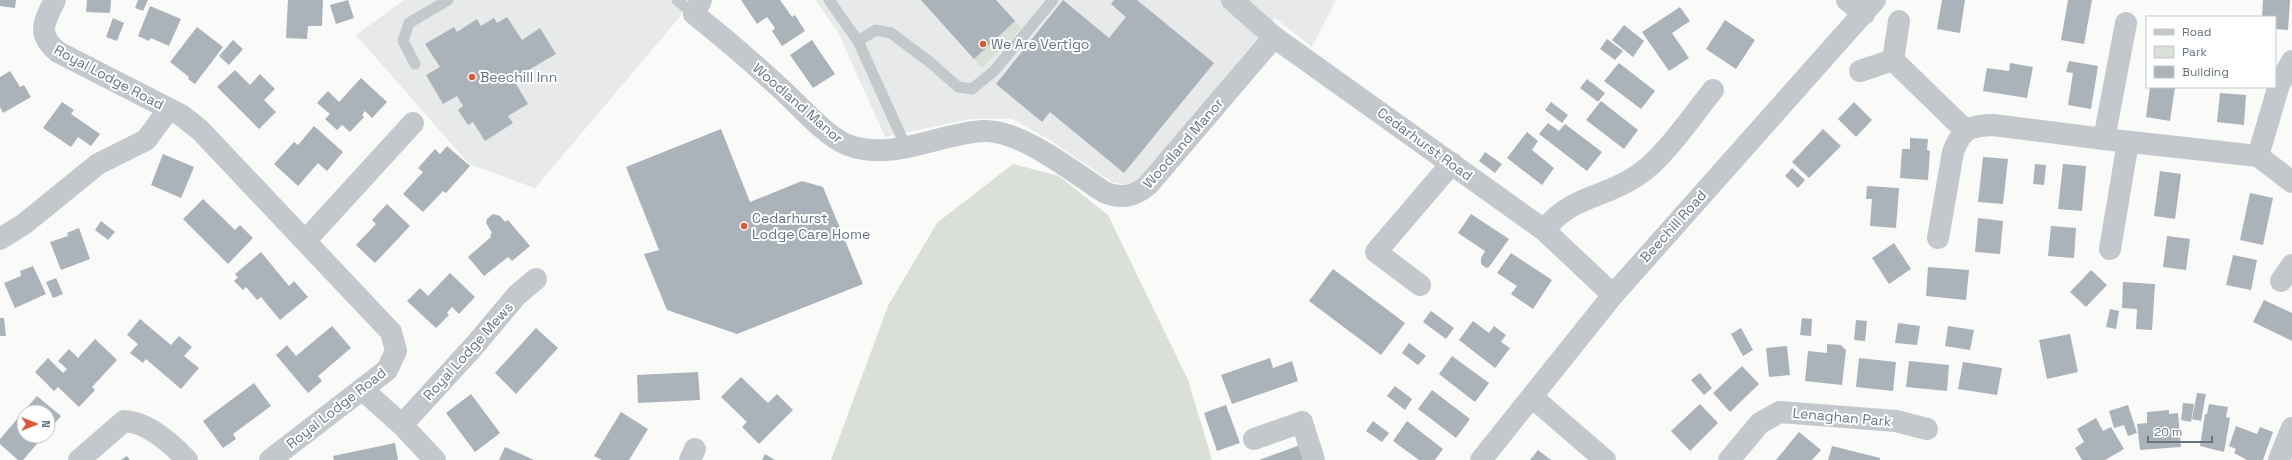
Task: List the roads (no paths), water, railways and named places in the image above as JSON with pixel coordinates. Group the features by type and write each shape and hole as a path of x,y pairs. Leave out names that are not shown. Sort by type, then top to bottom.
{"street":[{"name":"Royal Lodge Road","path":"55,0 46,19 43,33 48,44 58,52 181,115 200,130 306,240 391,332 396,351 387,370 270,460"},
{"name":"Cedarhurst Road","path":"1232,0 1274,37 1544,230 1613,295"},
{"path":"1847,0 1870,7"},
{"name":"Woodland Manor","path":"698,7 819,124 847,145 889,150 985,131 1002,133 1023,140 1109,194 1126,197 1138,194 1148,185 1274,37"},
{"name":"Beechill Road","path":"1480,460 1613,295 1870,7"},
{"path":"1893,60 1899,21"},
{"path":"2104,139 2126,24"},
{"path":"1860,70 1893,60"},
{"path":"1893,60 1965,130"},
{"path":"2258,156 2279,85 2292,61"},
{"path":"1544,230 1559,213 1582,199 1624,185 1641,174 1661,154 1713,90"},
{"name":"Royal Lodge Road","path":"0,239 24,224 98,164 146,140 169,109"},
{"path":"306,240 413,123"},
{"path":"1938,238 1953,152 1958,140 1965,130 1977,126 1993,125 2258,156 2292,182"},
{"path":"2110,249 2128,142"},
{"path":"1420,285 1376,252 1452,163"},
{"name":"Royal Lodge Mews","path":"402,425 475,345 517,295 536,279"},
{"path":"362,389 402,425 436,460"},
{"path":"1532,397 1605,460"},
{"name":"Lenaghan Park","path":"1729,460 1760,423 1780,412 1896,421 1927,428"},
{"path":"79,460 124,421 136,422 150,429 187,460"},
{"path":"1254,439 1302,422 1314,460"},
{"path":"2279,460 2292,428"}],"lane":[{"path":"415,64 403,41 409,23 448,0"},
{"path":"677,0 698,7"},
{"path":"829,0 858,41 906,147"},
{"path":"858,41 876,30 891,33 931,63 958,87 972,89 994,71 1053,0"}],"place":[{"name":"We Are Vertigo","path":"983,44"},
{"name":"Beechill Inn","path":"472,77"},
{"name":"Cedarhurst Lodge Care Home","path":"744,226"}]}
